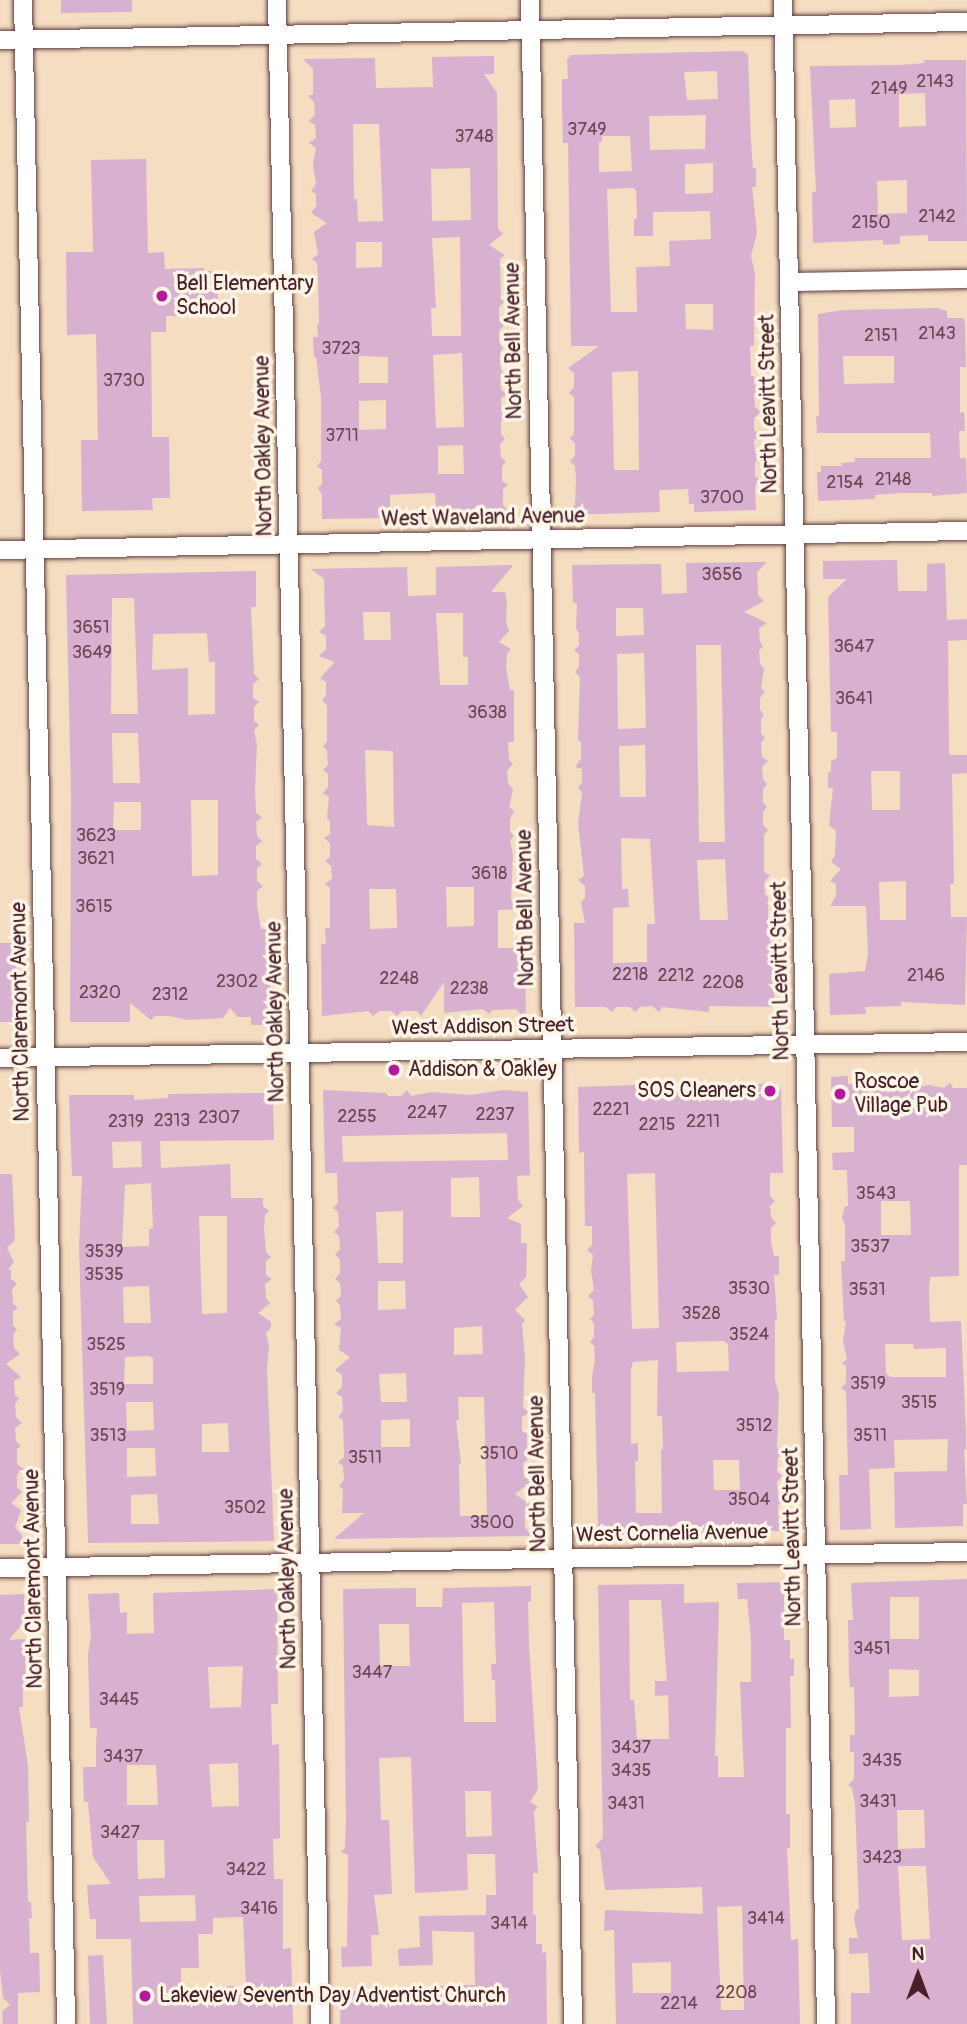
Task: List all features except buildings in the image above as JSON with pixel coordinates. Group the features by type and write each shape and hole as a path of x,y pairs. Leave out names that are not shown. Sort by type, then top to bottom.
{"street":[{"name":"North Claremont Avenue","path":"23,0 66,2024"},
{"name":"North Oakley Avenue","path":"277,0 320,2024"},
{"name":"North Bell Avenue","path":"530,0 573,2024"},
{"name":"North Leavitt Street","path":"783,0 827,2024"},
{"path":"0,40 967,22"},
{"path":"789,282 967,279"},
{"name":"West Waveland Avenue","path":"0,550 967,531"},
{"name":"West Addison Street","path":"0,1058 967,1042"},
{"name":"West Cornelia Avenue","path":"0,1568 967,1552"}],"place":[{"name":"Bell Elementary School","path":"162,296"},
{"name":"Addison & Oakley","path":"394,1070"},
{"name":"SOS Cleaners","path":"770,1091"},
{"name":"Roscoe Village Pub","path":"840,1094"},
{"name":"Lakeview Seventh Day Adventist Church","path":"145,1996"}]}
